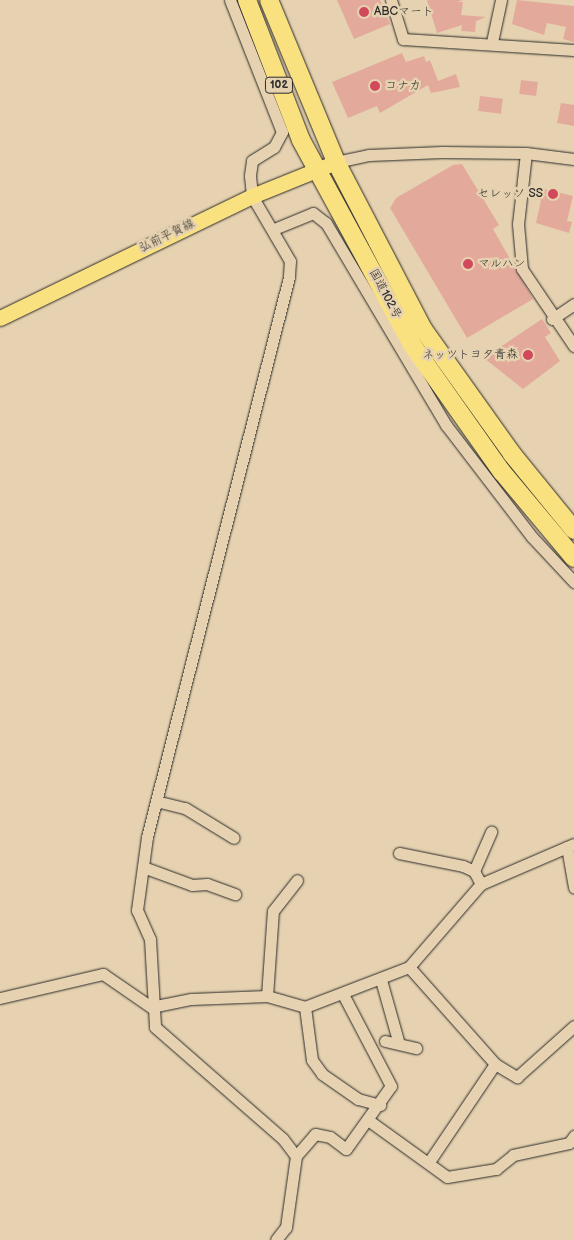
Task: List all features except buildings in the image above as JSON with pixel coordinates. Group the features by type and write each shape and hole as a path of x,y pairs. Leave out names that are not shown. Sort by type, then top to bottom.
{"highway":[{"name":"国道102号","path":"247,0 301,140 318,167 413,346 502,472 574,558"},
{"name":"国道102号","path":"270,0 336,162 423,329 512,454 574,530"}],"main road":[{"name":"弘前平賀線","path":"0,318 252,196 318,167 336,162"}],"street":[{"path":"230,0 282,132 274,147 252,161 252,196 274,229 290,261 290,276 156,800 137,910 150,939 151,1007 155,1028 283,1139 296,1156"},
{"path":"391,0 403,39 492,42 574,50"},
{"path":"492,42 501,0"},
{"path":"336,162 405,152 526,153 574,159"},
{"path":"526,153 519,255 525,277 552,319 574,346"},
{"path":"274,229 313,213 326,223 446,425 532,537 574,582"},
{"path":"552,319 574,304"},
{"path":"156,800 185,808 234,838"},
{"path":"474,871 491,832"},
{"path":"0,998 102,974 151,1007 191,999 267,996 305,1007 381,980 409,967 481,884 570,845 574,887"},
{"path":"399,853 474,871 481,884"},
{"path":"143,867 192,885 207,884 236,894"},
{"path":"267,996 273,911 297,880"},
{"path":"409,967 496,1064 517,1077 574,1026"},
{"path":"381,980 399,1044"},
{"path":"276,1240 286,1227 296,1156 315,1134 330,1137 346,1149 380,1105 391,1086 343,994"},
{"path":"305,1007 312,1060 322,1074 358,1098 380,1105"},
{"path":"385,1040 416,1048"},
{"path":"429,1162 496,1064"},
{"path":"368,1120 429,1162 447,1177 486,1170 513,1156 569,1143 574,1136"}],"place":[{"name":"ABCマート","path":"364,12"},
{"name":"コナカ","path":"375,86"},
{"name":"セレッソ SS","path":"553,194"},
{"name":"マルハン","path":"468,264"},
{"name":"ネッツトヨタ青森","path":"528,355"}]}
